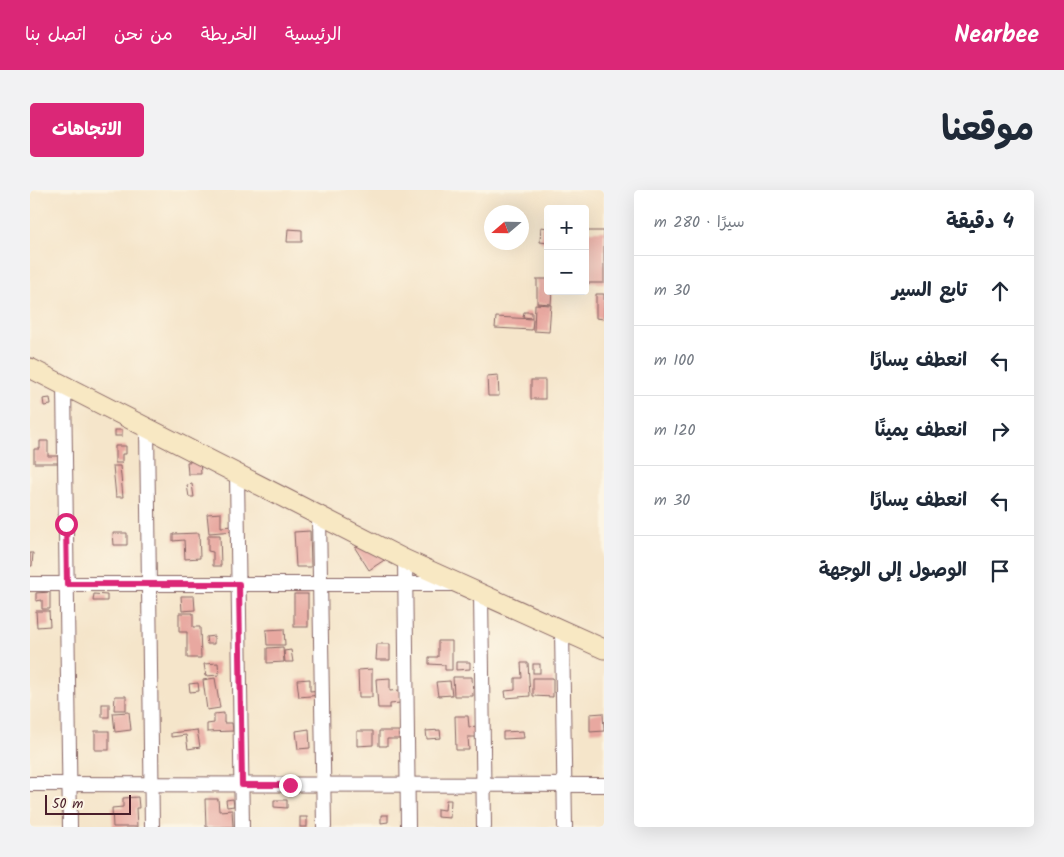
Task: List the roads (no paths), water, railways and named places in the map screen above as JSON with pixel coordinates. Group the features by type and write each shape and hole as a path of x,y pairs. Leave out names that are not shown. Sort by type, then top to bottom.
{"street":[{"path":"30,368 405,559 604,649"},
{"path":"64,385 70,827"},
{"path":"147,428 152,827"},
{"path":"237,474 242,827"},
{"path":"320,516 324,827"},
{"path":"405,559 408,827"},
{"path":"30,584 460,584"},
{"path":"481,594 484,827"},
{"path":"562,630 565,827"},
{"path":"30,784 604,785"}]}
